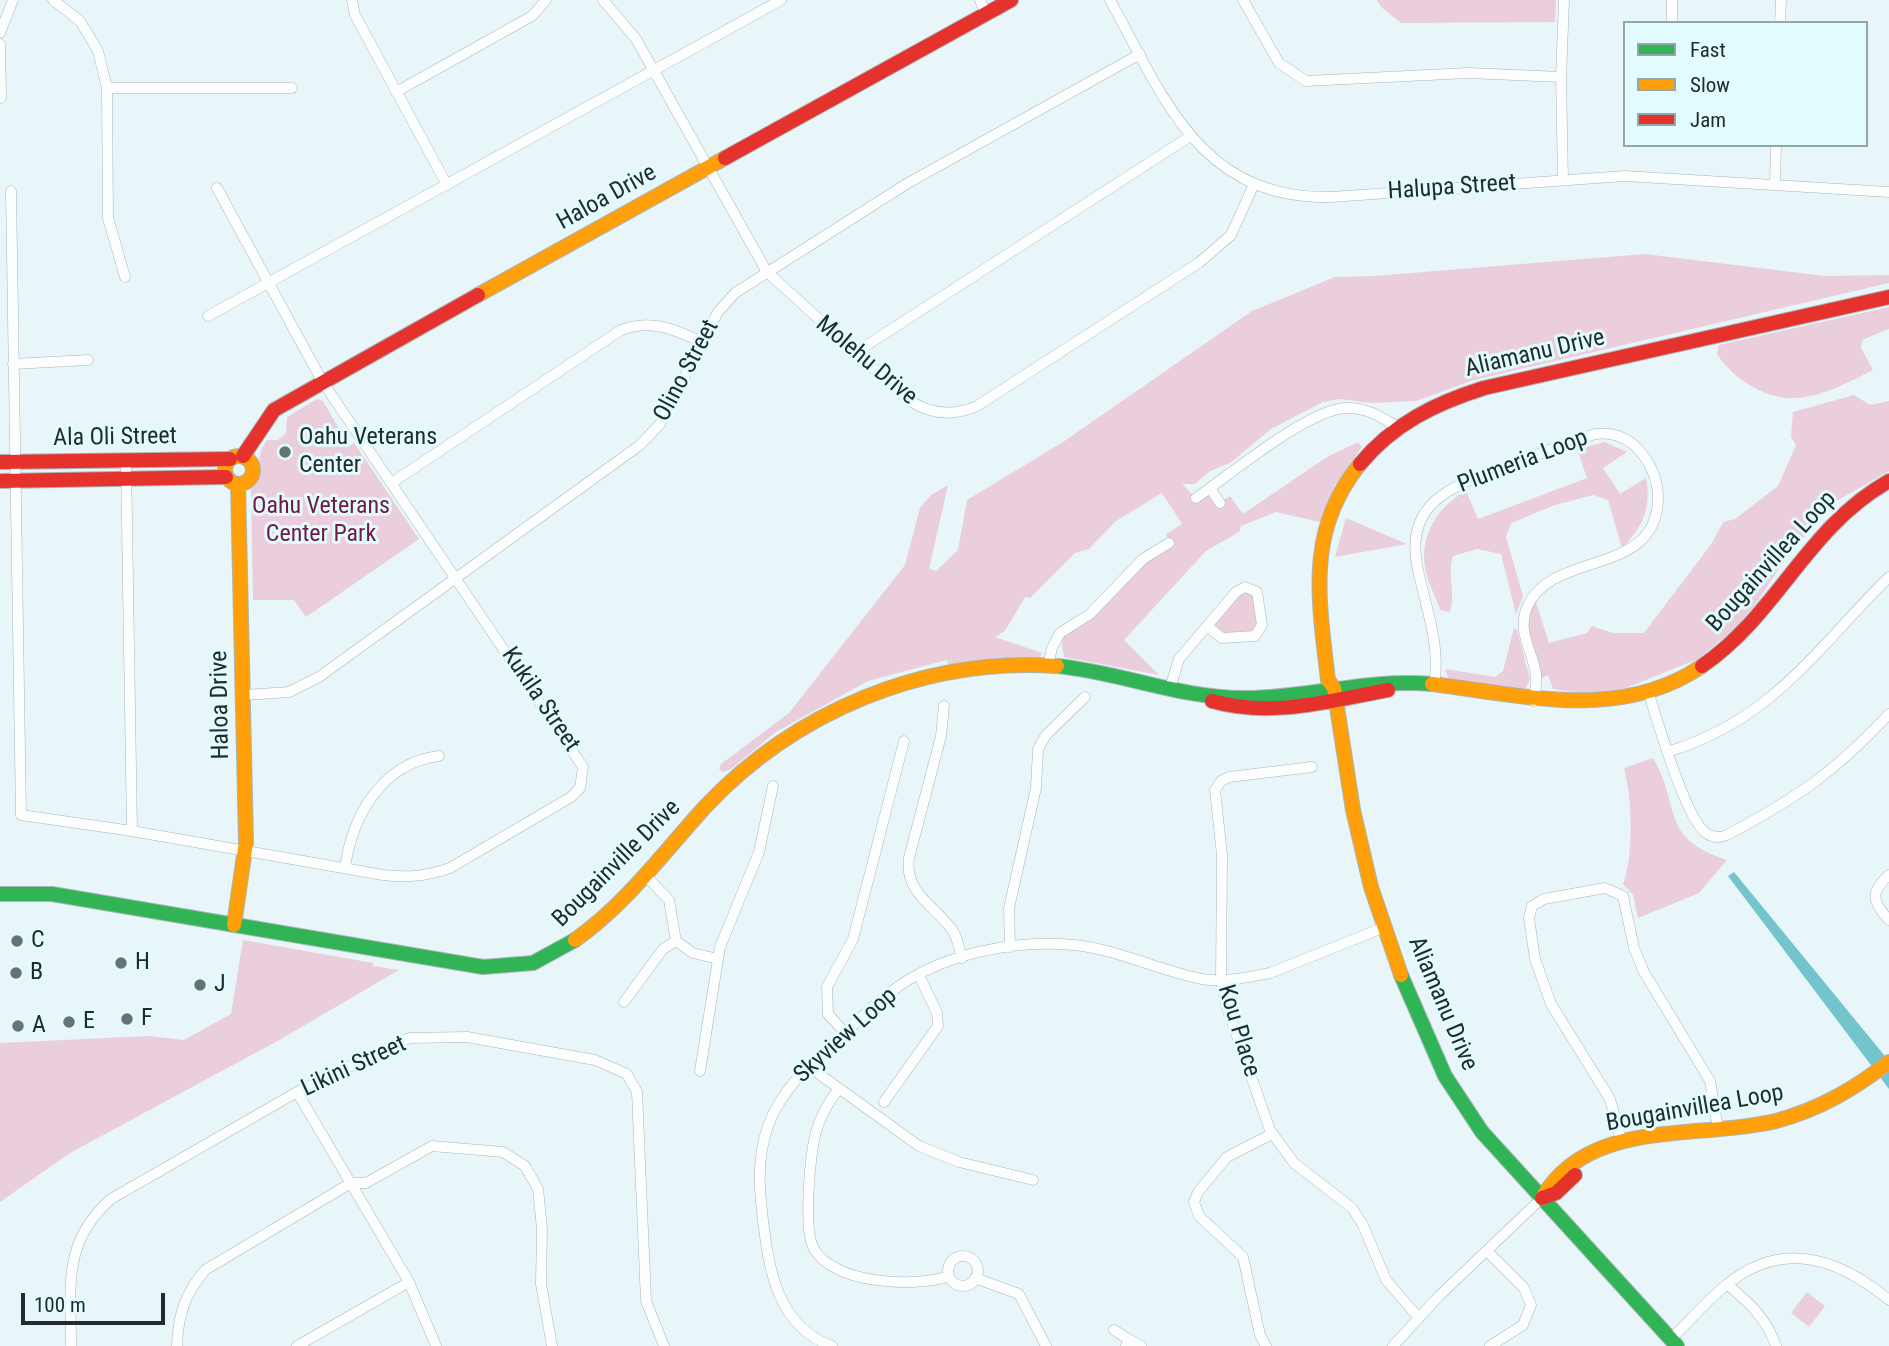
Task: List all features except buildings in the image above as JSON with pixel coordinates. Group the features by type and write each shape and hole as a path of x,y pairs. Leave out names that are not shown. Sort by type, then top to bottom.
{"street":[{"path":"0,33 13,0"},
{"path":"53,0 80,21 97,51 107,88 108,218 125,277"},
{"path":"352,0 355,15 447,185"},
{"path":"396,92 532,16 546,0"},
{"name":"Molehu Drive","path":"603,0 625,23 654,70 766,272 918,407 952,413 977,406 1215,252 1237,225 1254,184"},
{"path":"208,316 781,0"},
{"name":"Haloa Drive","path":"237,457 274,410 322,381 708,168 983,7 1011,0"},
{"name":"Halupa Street","path":"1110,0 1189,137 1226,169 1254,184 1317,197 1625,176 1889,192"},
{"path":"1244,0 1279,64 1306,81 1468,72 1561,77"},
{"path":"1563,180 1561,77 1564,0"},
{"path":"1672,0 1672,21"},
{"path":"1780,21 1781,0"},
{"path":"0,44 1,98"},
{"name":"Olino Street","path":"244,695 289,692 310,682 648,439 667,413 702,342 729,298 908,183 1140,54"},
{"path":"107,88 292,88"},
{"path":"858,356 864,347 1189,137"},
{"path":"1775,184 1776,147"},
{"name":"Kukila Street","path":"8,481 21,815 132,831 400,877 434,874 450,868 571,797 580,788 583,772 579,758 322,381 217,188"},
{"path":"8,481 13,364 11,191"},
{"name":"Aliamanu Drive","path":"1674,1343 1482,1132 1445,1076 1411,1003 1361,853 1335,694 1328,680 1318,571 1321,547 1334,506 1355,467 1396,426 1421,411 1461,394 1889,297"},
{"path":"393,482 621,330 640,324 658,324 702,342"},
{"path":"13,364 88,360"},
{"path":"1196,498 1322,413 1356,409 1373,412 1396,426"},
{"name":"Plumeria Loop","path":"1434,685 1437,653 1415,549 1418,527 1428,508 1457,485 1595,434 1615,435 1634,446 1652,470 1658,494 1656,515 1651,527 1631,549 1552,580 1534,596 1527,608 1523,635 1536,676 1534,701"},
{"path":"237,457 251,461 254,470 247,482 232,480 225,469 237,457"},
{"name":"Ala Oli Street","path":"7,462 237,457"},
{"path":"126,461 132,831"},
{"name":"Haloa Drive","path":"232,480 244,695 245,852 233,925"},
{"name":"Ala Oli Street","path":"8,481 232,480"},
{"name":"Bougainvillea Loop","path":"1335,694 1391,690 1402,684 1434,685 1534,701 1597,703 1648,691 1684,677 1728,648 1757,619 1825,529 1861,498 1889,481"},
{"path":"1210,488 1220,502"},
{"path":"1048,666 1052,648 1060,633 1089,615 1143,559 1169,543"},
{"path":"1667,752 1722,731 1778,693 1889,578"},
{"path":"1170,688 1179,659 1207,626 1239,589 1248,587 1257,592 1262,624 1255,636 1222,638 1207,626"},
{"name":"Bougainville Drive","path":"0,894 52,894 488,967 534,963 576,942 743,770 821,717 893,686 932,676 993,666 1048,666 1095,670 1188,692 1230,708 1259,709 1335,694"},
{"path":"1648,691 1667,752 1700,827 1709,835 1720,837 1806,791 1858,747 1889,714"},
{"path":"1010,947 1009,908 1036,788 1038,748 1046,735 1085,697"},
{"path":"944,706 941,736 908,868 918,894 952,930 961,958"},
{"path":"845,1033 828,1014 827,986 853,939 905,741"},
{"path":"345,868 359,815 376,790 412,763 439,756"},
{"name":"Kou Place","path":"1312,767 1229,777 1216,788 1214,796 1222,866 1222,980 1226,1005 1272,1134 1294,1163 1352,1208 1363,1225 1386,1280 1419,1318"},
{"path":"699,1071 722,940 760,852 774,786"},
{"path":"643,874 669,901 676,941 693,953 718,959"},
{"path":"1889,875 1877,886 1874,898 1889,920"},
{"path":"1621,1140 1610,1099 1561,1023 1539,971 1529,915 1532,906 1542,900 1605,888 1622,896 1634,947 1644,972 1710,1081 1718,1129"},
{"name":"Skyview Loop","path":"832,1346 807,1334 783,1306 767,1252 759,1192 760,1157 769,1124 785,1093 808,1066 893,990 919,975 961,958 1010,947 1075,945 1203,979 1222,980 1270,973 1385,927"},
{"path":"624,1002 663,949 676,941"},
{"path":"884,1102 938,1027 937,1013 919,975"},
{"name":"Likini Street","path":"71,1346 71,1269 79,1238 99,1210 111,1199 297,1093 409,1038 467,1037 595,1060 627,1074 637,1092 646,1301 664,1346"},
{"name":"Bougainvillea Loop","path":"1542,1198 1549,1186 1572,1165 1582,1162 1604,1145 1621,1140 1775,1121 1828,1103 1871,1077 1889,1062"},
{"path":"808,1066 901,1135 939,1155 1033,1180"},
{"path":"838,1090 822,1114 814,1142 809,1232 815,1250 828,1263 876,1280 931,1281 949,1276"},
{"path":"297,1093 409,1282 436,1346"},
{"path":"1266,1346 1260,1335 1243,1256 1199,1216 1194,1202 1198,1192 1227,1157 1272,1134"},
{"path":"177,1346 180,1310 194,1283 205,1270 351,1183 366,1183 432,1146 503,1152 525,1166 538,1189 542,1228 541,1284 552,1346"},
{"path":"1394,1346 1419,1318 1542,1198"},
{"path":"1487,1251 1526,1291 1531,1305 1523,1325 1490,1346"},
{"path":"949,1276 950,1263 962,1256 975,1263 975,1278"},
{"path":"1674,1343 1727,1284 1763,1263 1804,1258 1842,1268 1889,1300"},
{"path":"949,1276 962,1285 975,1278 1008,1287 1019,1294 1046,1346"},
{"path":"297,1346 409,1282"},
{"path":"1727,1284 1766,1321 1776,1346"},
{"path":"1114,1330 1128,1343 1141,1346"}],"green space":[{"path":"1377,0 1556,0 1555,22 1401,23 1381,7"},
{"path":"1645,254 1825,276 1889,275 1889,283 1474,380 1416,401 1371,403 1340,399 1323,402 1271,429 1230,463 1210,471 1195,484 1182,484 1196,498 1210,488 1220,502 1230,496 1243,514 1327,457 1358,442 1362,447 1335,485 1320,522 1276,512 1241,526 1239,532 1206,551 1124,640 1159,675 1064,657 1060,633 1089,612 1140,564 1169,543 1166,534 1182,524 1162,493 1116,521 1089,549 1075,553 1030,598 1025,597 1005,631 995,637 1042,653 1040,657 948,665 947,660 868,681 776,732 731,769 723,772 719,769 721,764 789,713 905,565 920,508 931,495 948,485 929,569 936,571 958,550 967,500 1063,442 1252,311 1335,277"},
{"path":"1889,307 1889,329 1862,340 1861,348 1873,370 1815,395 1784,398 1762,391 1731,371 1717,354 1719,345"},
{"path":"1854,395 1870,405 1889,401 1889,471 1833,503 1786,558 1755,605 1734,629 1698,659 1626,688 1587,694 1553,689 1548,675 1536,681 1524,620 1534,596 1549,643 1587,633 1592,626 1613,633 1644,633 1712,543 1723,522 1735,519 1778,486 1796,445 1791,437 1793,412"},
{"name":"Oahu Veterans Center Park","path":"317,399 323,401 349,446 354,443 357,447 419,539 306,617 294,600 253,600 251,488 258,475 264,444 267,440 278,440 286,433 287,417"},
{"path":"1605,442 1627,452 1603,468 1620,494 1646,478 1648,488 1644,516 1622,548 1608,500 1593,495 1555,505 1511,523 1506,537 1523,596 1516,614 1501,554 1477,549 1453,556 1450,612 1440,610 1426,573 1424,556 1428,533 1447,505 1466,491 1478,519 1587,478 1577,449"},
{"path":"1346,518 1407,544 1335,557"},
{"path":"1251,587 1260,631 1227,638 1207,626 1236,592"},
{"path":"1514,628 1517,630 1530,679 1525,690 1516,692 1448,678 1445,669 1495,677 1503,671"},
{"path":"1653,758 1681,831 1705,851 1727,860 1699,893 1638,918 1633,895 1623,884 1629,858 1631,827 1624,768"},
{"path":"243,940 399,970 281,1039 70,1153 0,1202 0,1043 149,1036 184,1040 231,1014"},
{"path":"1807,1292 1825,1306 1809,1327 1791,1313"}],"water":[{"path":"1734,872 1889,1061 1889,1089 1728,876"}],"traffic: fast":[{"path":"1057,666 1222,697 1269,697 1385,684 1432,684"},
{"path":"0,894 52,894 483,967 533,963 575,940"},
{"path":"1401,975 1445,1076 1482,1132 1677,1346"}],"traffic: slow":[{"path":"478,295 725,158"},
{"path":"239,456 249,460 253,470 249,480 239,484 229,480 225,470 229,460 239,456"},
{"path":"1360,464 1342,489 1323,541 1320,568 1321,622 1328,680 1334,688 1353,810 1371,887 1401,975"},
{"path":"234,925 246,842 238,484"},
{"path":"575,940 628,894 705,807 741,773 779,743 821,718 865,697 911,681 959,671 1008,666 1057,666"},
{"path":"1432,684 1536,698 1605,699 1638,694 1671,683 1702,666"},
{"path":"1542,1198 1562,1172 1588,1154 1616,1143 1648,1136 1776,1121 1807,1111 1836,1097 1889,1062"}],"traffic: jam":[{"path":"725,158 1011,0"},
{"path":"243,456 274,410 478,295"},
{"path":"1360,464 1401,426 1432,408 1484,388 1889,297"},
{"path":"0,462 230,459"},
{"path":"0,481 226,477"},
{"path":"1702,666 1752,622 1835,522 1860,500 1889,481"},
{"path":"1212,701 1234,706 1278,708 1322,703 1388,690"},
{"path":"1542,1198 1556,1193 1575,1175"}],"place":[{"name":"Oahu Veterans Center","path":"285,452"},
{"name":"C","path":"17,941"},
{"name":"H","path":"121,963"},
{"name":"B","path":"16,973"},
{"name":"J","path":"200,985"},
{"name":"F","path":"127,1019"},
{"name":"E","path":"69,1022"},
{"name":"A","path":"18,1026"}]}
